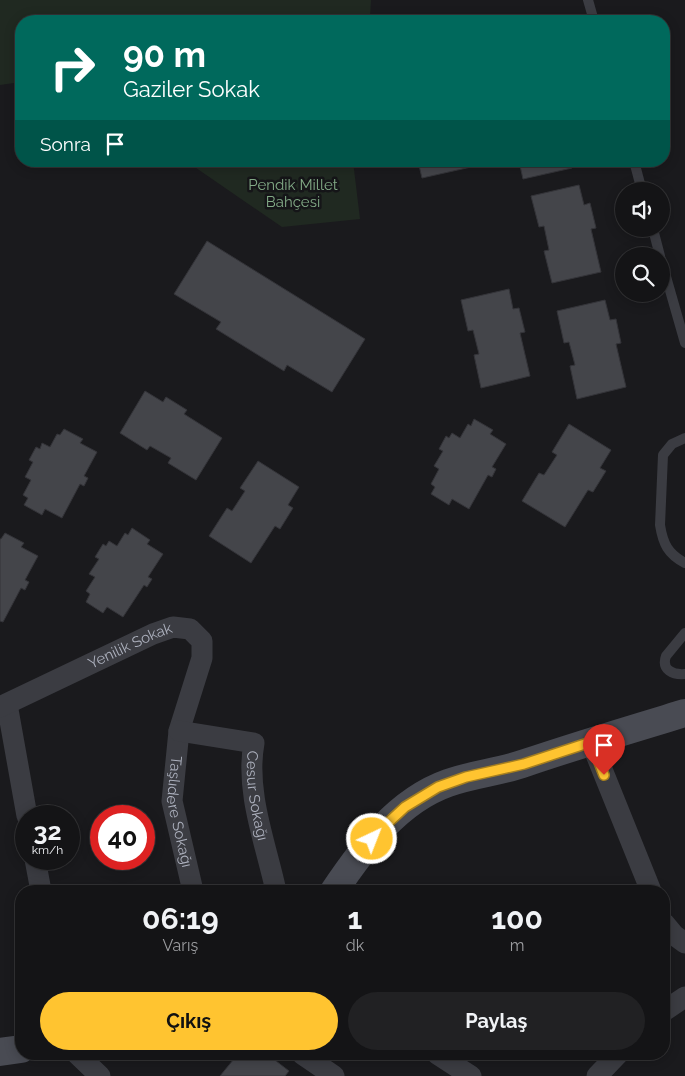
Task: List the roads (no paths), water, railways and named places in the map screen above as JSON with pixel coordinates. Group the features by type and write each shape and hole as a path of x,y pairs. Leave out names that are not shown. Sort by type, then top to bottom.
{"street":[{"name":"Yenilik Sokak","path":"4,705 153,634 173,627 190,629 202,640 202,658 179,731"},
{"path":"4,705 25,805"},
{"path":"338,885 364,848 382,829 405,807 426,794 457,780 524,764 548,754 685,712"},
{"name":"Taşlıdere Sokağı","path":"179,731 172,801 193,885"},
{"name":"Cesur Sokağı","path":"179,731 254,743 252,755 254,794 275,885"},
{"path":"591,742 649,885"},
{"path":"327,885 359,840 390,808 416,789 445,775 489,762 521,755 548,754"},
{"path":"37,870 39,885"},
{"path":"670,930 685,943"},
{"path":"670,1007 685,997"},
{"path":"0,1052 15,1050"},
{"path":"83,1060 100,1076"},
{"path":"311,1060 334,1076"},
{"path":"446,1060 471,1076"},
{"path":"597,1076 612,1060"}],"lane":[{"path":"588,0 592,15"},
{"path":"636,167 640,182"},
{"path":"670,290 685,343"},
{"path":"685,438 672,444 663,455 660,525 669,551 674,557 685,563"},
{"path":"685,633 666,656 665,660 667,669 671,673 677,675 685,674"}],"park label":[{"name":"Pendik Millet Bahçesi","path":"293,194"}]}
